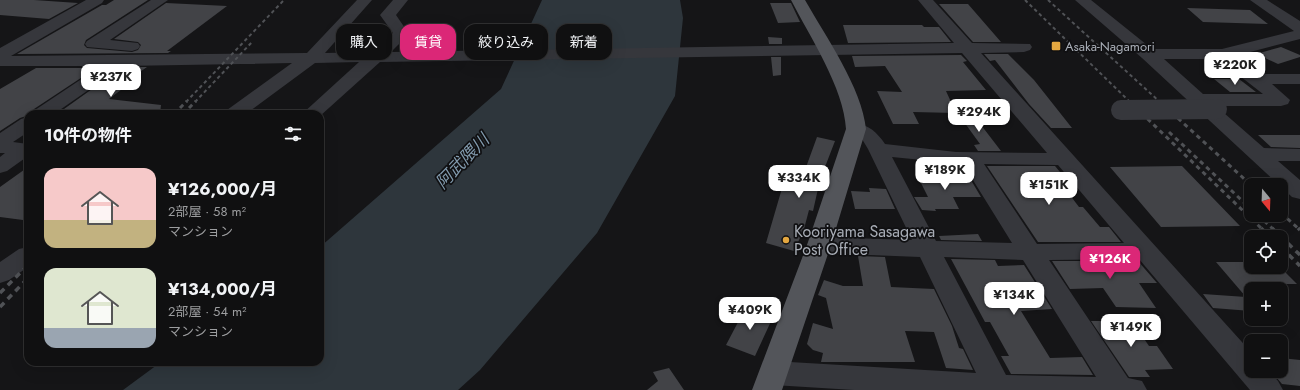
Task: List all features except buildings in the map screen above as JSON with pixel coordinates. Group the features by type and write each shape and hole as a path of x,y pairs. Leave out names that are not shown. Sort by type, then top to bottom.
{"main road":[{"path":"770,381 820,245 856,129 855,117 848,93 798,0"}],"street":[{"path":"0,55 97,0"},
{"path":"161,0 93,44 163,47"},
{"path":"239,110 312,57 365,0"},
{"path":"392,43 401,34 399,28 391,22 388,15 401,0"},
{"path":"925,0 1244,363"},
{"path":"1082,0 1148,54 1300,192"},
{"path":"1257,0 1300,28"},
{"path":"1148,54 1222,54 1300,34"},
{"path":"392,56 825,52 1024,47"},
{"path":"1197,100 1281,100 1222,54"},
{"path":"0,61 336,57"},
{"path":"48,110 120,60"},
{"path":"316,110 374,60"},
{"path":"1255,79 1300,79"},
{"path":"1121,110 1217,109"},
{"path":"0,142 24,126"},
{"path":"856,129 869,135 878,149 997,387"},
{"path":"0,147 24,149 0,167"},
{"path":"878,149 970,159 1064,158"},
{"path":"1257,154 1300,155"},
{"path":"970,159 1032,252 1120,390"},
{"path":"820,245 1032,252 1145,251"},
{"path":"0,274 24,258"},
{"path":"1257,378 1268,390"},
{"path":"770,381 1132,390"}],"water":[{"name":"阿武隈川","path":"542,0 680,0 683,18 675,96 597,233 480,370 458,390 123,390 156,366 324,366 324,244 501,89 514,60 548,60 548,24 531,24"}],"railway":[{"path":"186,102 284,0"},
{"path":"1025,0 1130,102"},
{"path":"1048,0 1160,102"},
{"path":"195,102 253,41"},
{"path":"1129,101 1262,229"},
{"path":"1159,101 1244,179"},
{"path":"178,110 186,102"},
{"path":"187,110 195,102"},
{"path":"1169,132 1244,202"},
{"path":"1288,219 1299,229"},
{"path":"1266,222 1273,229"},
{"path":"1272,228 1300,255"},
{"path":"1288,254 1300,266"},
{"path":"0,293 24,269"},
{"path":"0,307 24,282"}],"place":[{"name":"Asaka-Nagamori","path":"1056,46"},
{"name":"Kooriyama Sasagawa Post Office","path":"786,240"}]}
